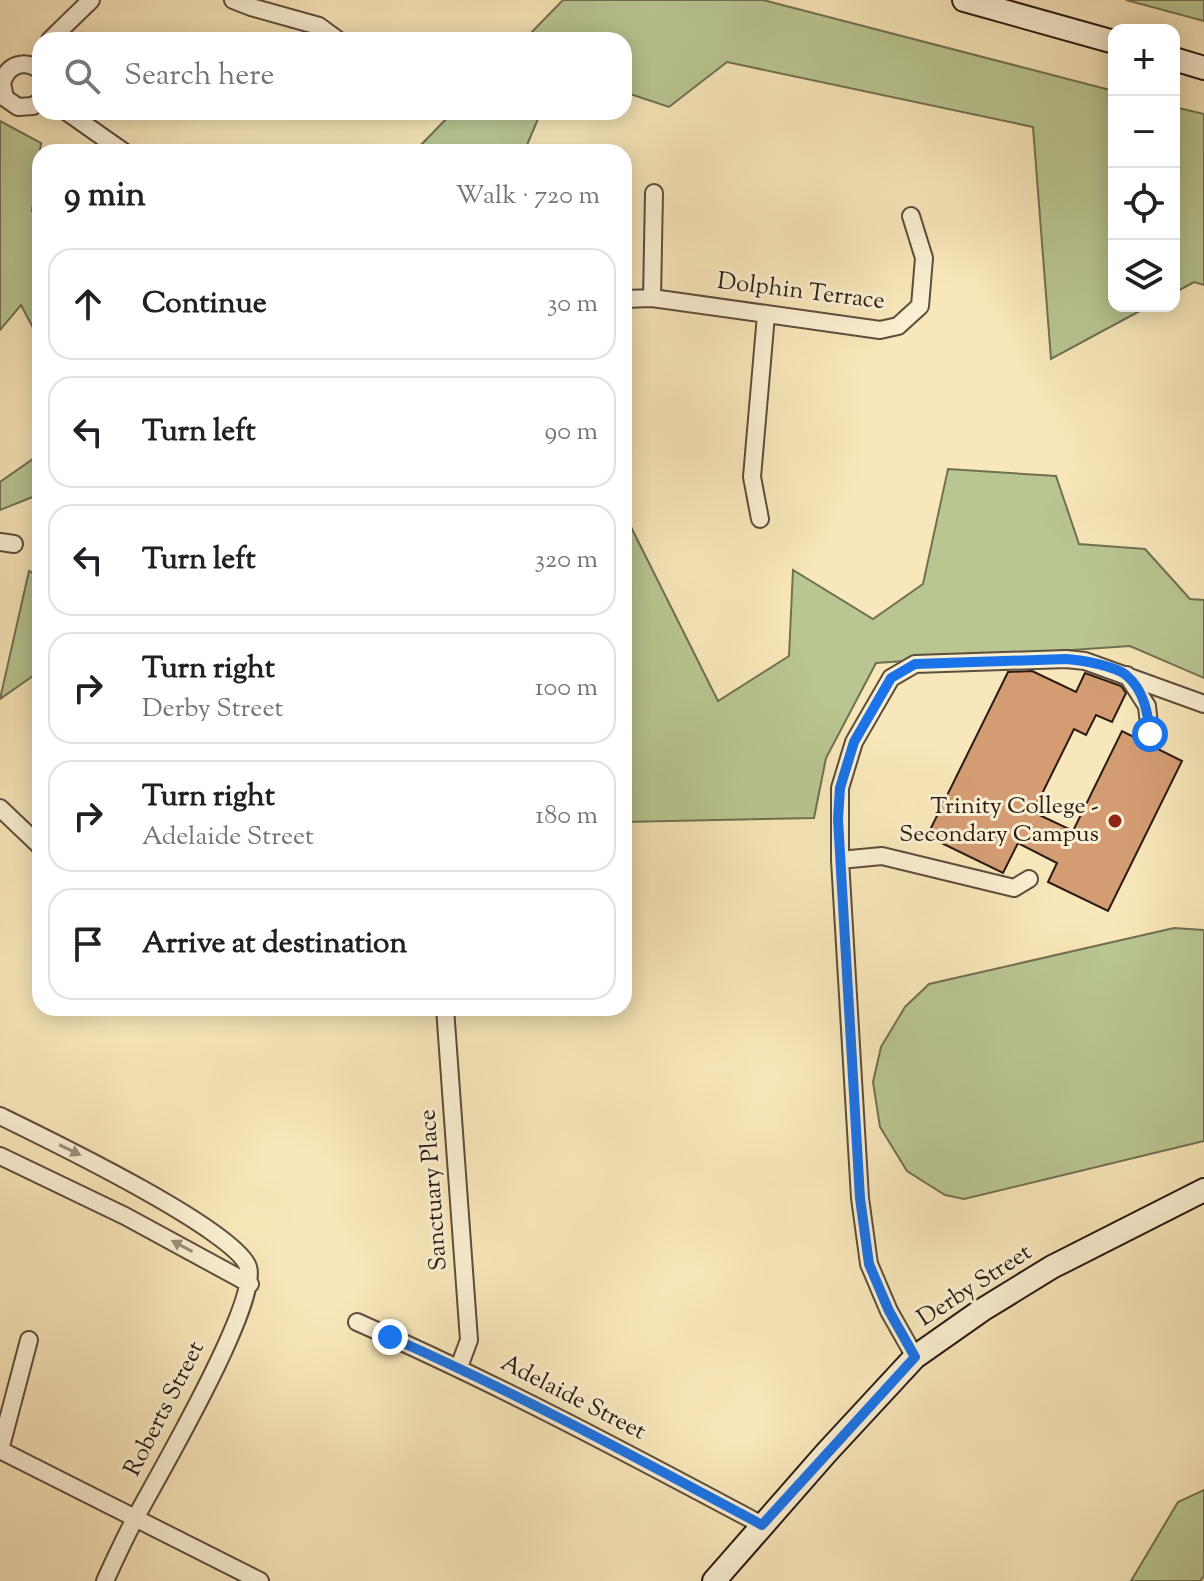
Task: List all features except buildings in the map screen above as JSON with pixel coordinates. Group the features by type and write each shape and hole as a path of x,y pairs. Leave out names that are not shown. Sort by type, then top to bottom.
{"main road":[{"path":"964,0 1108,40"},
{"path":"1180,61 1204,68"},
{"name":"Derby Street","path":"714,1581 915,1357 982,1310 1052,1267 1204,1190"}],"street":[{"path":"58,32 91,0"},
{"path":"233,0 319,26 327,32"},
{"path":"32,63 9,69 1,83 5,98 18,107 32,106"},
{"path":"78,120 113,144"},
{"path":"652,298 654,193"},
{"name":"Dolphin Terrace","path":"632,299 652,298 880,330 898,326 920,306 924,258 911,216"},
{"path":"760,519 752,477 766,315"},
{"path":"915,1357 889,1311 869,1264 860,1198 840,860 840,788 854,742 891,678 915,664 1085,661 1204,704"},
{"path":"1127,675 1147,706 1150,734"},
{"path":"0,808 32,838"},
{"path":"840,860 882,856 1014,888 1029,879"},
{"name":"Sanctuary Place","path":"446,1016 469,1340 459,1367"},
{"path":"0,1116 93,1161 195,1222 241,1255 248,1265 250,1284"},
{"path":"0,1156 125,1216 250,1284"},
{"name":"Roberts Street","path":"105,1581 135,1518 193,1413 233,1329 250,1284"},
{"name":"Adelaide Street","path":"357,1322 459,1367 585,1430 762,1525"},
{"path":"29,1340 0,1450 260,1581"}],"green space":[{"path":"563,0 763,0 1108,89 1108,312 1138,312 1051,359 1033,127 727,62 669,107 632,95 632,32 532,32"},
{"path":"1126,0 1204,0 1204,21"},
{"path":"1180,108 1204,114 1204,285 1194,282 1180,290"},
{"path":"445,120 538,120 527,144 422,144"},
{"path":"0,121 41,143 32,144 32,326 21,305 0,330"},
{"path":"32,460 32,497 0,510 0,482"},
{"path":"948,469 1056,476 1079,544 1145,549 1190,599 1204,600 1204,678 1130,646 876,663 826,758 814,818 632,822 632,529 718,701 789,656 793,570 873,619 923,584"},
{"path":"29,571 32,573 32,677 0,699"},
{"path":"1174,928 1204,930 1204,1141 964,1199 945,1195 907,1171 880,1127 873,1082 881,1047 905,1007 929,984"},
{"path":"1204,1490 1204,1576 1200,1581 1131,1581 1178,1502"}],"place":[{"name":"Trinity College - Secondary Campus","path":"1115,821"}],"route":[{"path":"390,1337 459,1367 585,1430 762,1525 915,1357 889,1311 869,1264 860,1198 838,819 840,788 854,742 891,678 915,664 1066,659 1085,661 1127,675 1147,706 1150,734"}]}
